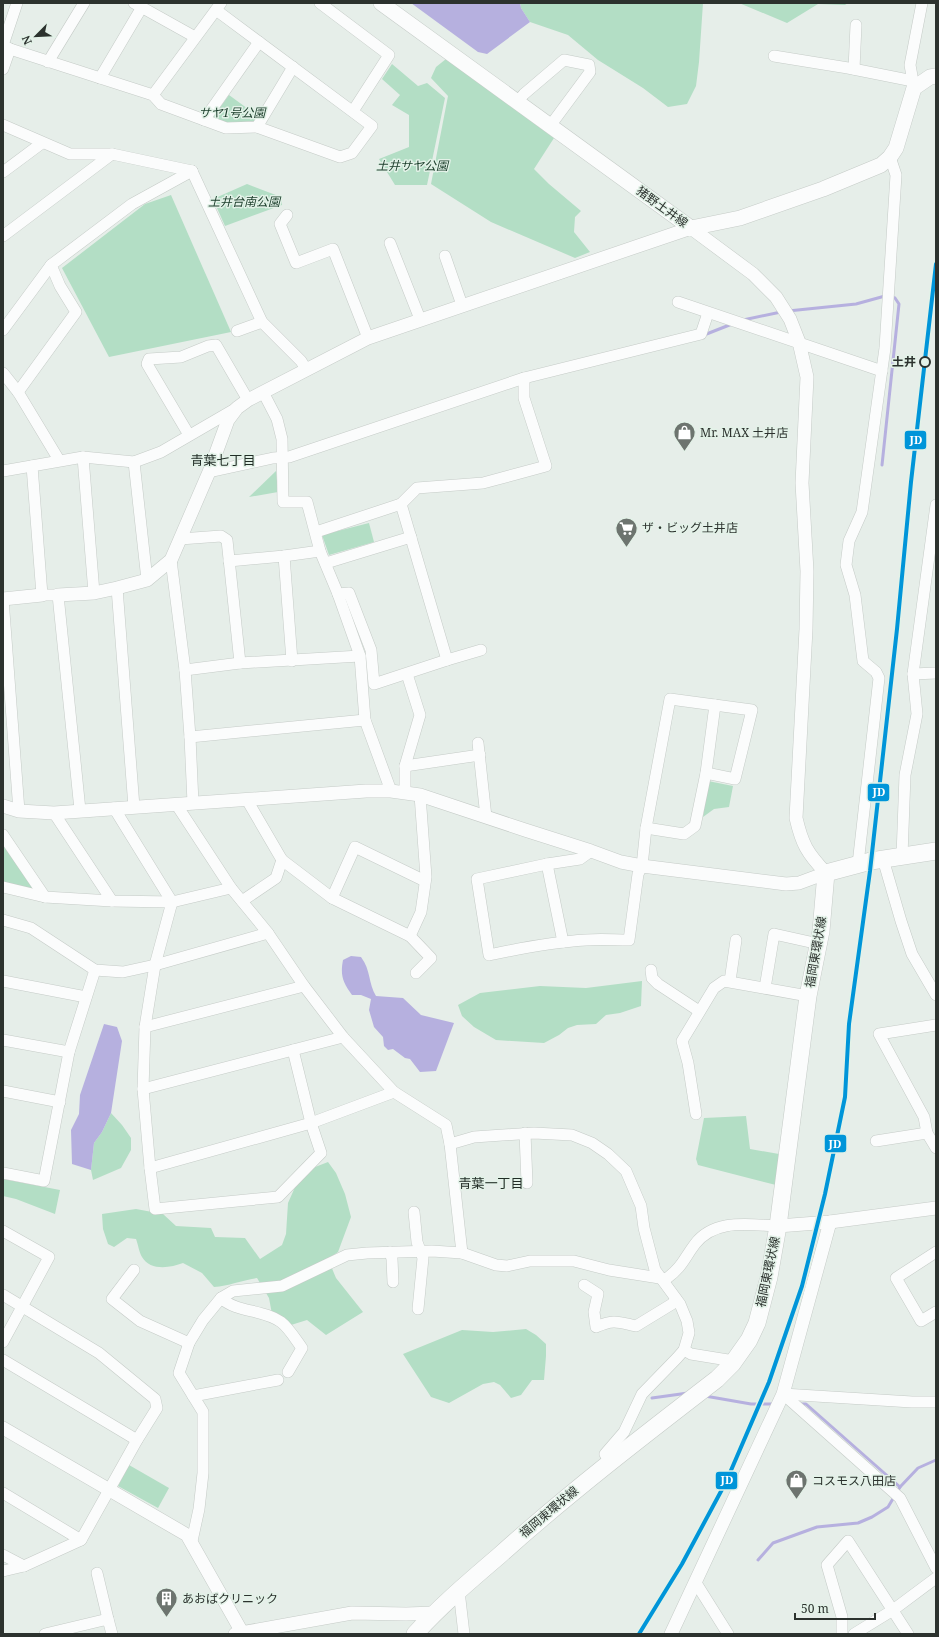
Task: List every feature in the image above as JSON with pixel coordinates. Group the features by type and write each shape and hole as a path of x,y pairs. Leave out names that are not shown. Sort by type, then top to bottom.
{"main road":[{"name":"猪野土井線","path":"381,3 691,228 740,218 779,205 881,165 890,157"},
{"path":"890,157 896,148 914,84 936,76"},
{"path":"826,873 858,864 936,851"},
{"name":"福岡東環状線","path":"415,1634 459,1591 559,1504 717,1378 734,1361 749,1340 757,1323 769,1277 778,1226 808,996 821,931 826,873"}],"street":[{"path":"3,69 8,54 3,44 17,3"},
{"path":"48,62 84,3"},
{"path":"320,3 389,55 353,112"},
{"path":"774,56 854,69 914,84 910,65 922,3"},
{"path":"100,78 138,5 195,37"},
{"path":"8,54 48,62 153,95 161,104 226,128 257,127 340,157 352,152 372,126 259,42 218,7 153,95"},
{"path":"854,69 856,25"},
{"path":"204,120 259,42"},
{"path":"517,102 524,94 564,60 589,65 590,72 550,126"},
{"path":"257,127 293,67"},
{"path":"3,125 70,154 112,154 192,171"},
{"path":"3,172 42,143"},
{"path":"3,236 112,154"},
{"path":"858,864 879,678 876,672 863,661 855,595 846,565 849,541 862,512 885,348 896,175 890,157"},
{"path":"3,330 50,265 132,204 192,171"},
{"path":"192,171 262,322 301,361 306,369"},
{"path":"287,215 280,224 296,263 333,249 368,338"},
{"path":"3,471 83,457 134,462 161,452 237,408 248,400 368,338 420,319 691,228 753,274 781,304 790,319 799,342 807,377 802,483 807,586 806,629 796,818 802,840 811,858 826,873 799,883 786,884 621,862 420,795 405,792 366,791 54,813 19,811 3,806"},
{"path":"390,244 420,319"},
{"path":"445,256 462,305"},
{"path":"18,392 76,312 60,286 50,265"},
{"path":"678,302 882,371"},
{"path":"209,472 273,458 289,457 524,378 700,334 708,313"},
{"path":"237,331 262,322"},
{"path":"189,435 147,364 149,358 181,357 208,346 216,345 248,400"},
{"path":"3,373 18,392 59,460"},
{"path":"316,532 401,504 416,488 483,483 546,466 524,398 524,378"},
{"path":"263,392 277,419 282,439 283,502 307,502 320,551 338,594 360,656 365,720 391,791"},
{"path":"19,811 3,599 94,592 147,580 171,560 209,472 228,420 237,408"},
{"path":"83,457 94,592"},
{"path":"134,462 147,580"},
{"path":"32,466 42,595"},
{"path":"401,504 447,660"},
{"path":"902,856 905,776 917,714 913,674 936,505"},
{"path":"180,540 221,536 227,540 240,663"},
{"path":"326,563 411,537"},
{"path":"230,560 284,556 320,551"},
{"path":"284,556 292,661"},
{"path":"171,560 185,670 193,803"},
{"path":"117,588 134,807"},
{"path":"338,594 349,593 371,650 374,684 481,650"},
{"path":"58,595 80,810"},
{"path":"185,670 240,663 360,656"},
{"path":"405,792 405,766 420,715 407,674"},
{"path":"913,674 936,674"},
{"path":"591,851 580,859 547,864 477,879 489,955 526,947 587,939 629,940 638,874 642,866 646,828 670,699 752,710 735,779 706,773"},
{"path":"646,828 684,834 695,826 706,773 715,705"},
{"path":"190,737 365,720"},
{"path":"478,742 486,817"},
{"path":"405,766 480,755"},
{"path":"410,936 421,912 426,877 420,795"},
{"path":"247,800 282,860 332,898 410,936 431,958 416,973"},
{"path":"176,804 231,888 268,933 304,986 343,1037 394,1092 446,1125 450,1144 462,1253"},
{"path":"114,808 172,902 155,965 146,1028 143,1089 155,1209 278,1197 321,1153 311,1123 293,1050"},
{"path":"54,813 112,901"},
{"path":"3,836 45,897"},
{"path":"332,898 355,847 425,882"},
{"path":"883,859 912,954 936,995"},
{"path":"242,901 276,878 282,860"},
{"path":"547,864 563,942"},
{"path":"3,887 45,897 112,901 172,902 231,888"},
{"path":"3,920 31,928 94,970 123,972 155,965 268,933"},
{"path":"765,988 774,934 819,944"},
{"path":"730,981 736,940"},
{"path":"3,1173 44,1181 70,1052 94,970"},
{"path":"651,970 652,978 658,984 699,1011"},
{"path":"3,981 86,997"},
{"path":"696,1114 688,1063 682,1040 714,988 724,981 730,981 808,996"},
{"path":"146,1028 304,986"},
{"path":"936,1025 879,1034 924,1117 927,1133 936,1148"},
{"path":"143,1089 343,1037"},
{"path":"3,1040 70,1052"},
{"path":"150,1168 311,1123 394,1092"},
{"path":"3,1094 60,1102"},
{"path":"450,1144 474,1137 525,1133 572,1135 592,1143 608,1154 626,1171 641,1206 644,1228 655,1270 680,1304 687,1321 689,1333 684,1350 642,1394 624,1432 605,1454 610,1462"},
{"path":"525,1133 527,1183"},
{"path":"876,1141 927,1133"},
{"path":"192,1541 200,1509 204,1452 202,1412 179,1373 188,1343 203,1320 221,1298 233,1291 244,1289 271,1289 282,1286 347,1255 390,1252 462,1253 496,1265 507,1266 530,1261 574,1261 609,1270 666,1279 684,1262 695,1243 713,1229 727,1225 778,1226 830,1222 936,1208"},
{"path":"414,1212 417,1242 423,1258 418,1309"},
{"path":"671,1634 783,1394 830,1222"},
{"path":"3,1231 49,1256 3,1342"},
{"path":"390,1252 392,1259 393,1282"},
{"path":"936,1252 896,1278 921,1321 936,1312"},
{"path":"134,1270 112,1299 140,1322 188,1343"},
{"path":"584,1285 598,1294 594,1312 596,1327 615,1321 636,1326 672,1304 676,1299"},
{"path":"3,1295 99,1353 156,1400 157,1408 137,1440 81,1540 24,1566 3,1571"},
{"path":"221,1298 227,1304 267,1315 281,1322 302,1348 288,1372"},
{"path":"684,1350 691,1354 734,1361"},
{"path":"3,1360 137,1440"},
{"path":"193,1396 278,1380"},
{"path":"783,1394 912,1402 936,1402"},
{"path":"783,1394 900,1498 936,1568"},
{"path":"3,1428 187,1535 192,1541 240,1633 352,1613 435,1613"},
{"path":"3,1493 81,1540"},
{"path":"842,1634 842,1617 827,1564 848,1541 908,1634"},
{"path":"3,1555 24,1566"},
{"path":"97,1573 112,1634"},
{"path":"854,1634 893,1610 936,1578"},
{"path":"696,1583 728,1634"},
{"path":"459,1591 464,1634"},
{"path":"45,1634 108,1619"}],"green space":[{"path":"520,3 703,3 696,86 687,104 668,107 643,88 598,60 568,35 530,22 521,8"},
{"path":"739,3 848,3 845,5 818,4 787,23"},
{"path":"446,59 554,138 534,169 581,211 575,217 574,232 590,252 575,258 491,222 431,184 448,96 431,78 436,67"},
{"name":"土井サヤ公園","path":"392,64 418,86 427,83 445,98 427,185 395,185 379,159 409,147 409,115 392,105 400,95 382,79"},
{"name":"サヤ1号公園","path":"229,95 259,117 255,123 227,125 213,117"},
{"name":"土井台南公園","path":"247,184 281,197 282,205 225,226 213,199"},
{"path":"171,195 231,332 109,357 62,268 145,204"},
{"path":"276,471 278,492 249,497"},
{"path":"369,523 374,542 329,555 322,535"},
{"path":"708,781 733,786 729,807 714,809 703,817"},
{"path":"3,842 35,891 3,882"},
{"path":"642,981 641,1006 620,1013 606,1015 596,1024 577,1025 568,1028 544,1043 496,1040 474,1027 462,1016 458,1005 480,993 540,986 586,988"},
{"path":"111,1113 131,1138 131,1150 121,1168 93,1180 91,1170 94,1143 102,1132"},
{"path":"746,1116 750,1149 779,1154 776,1185 698,1165 696,1159 704,1118"},
{"path":"328,1162 336,1173 345,1194 351,1217 338,1252 328,1259 336,1278 363,1312 326,1335 307,1320 291,1325 272,1314 269,1298 257,1278 214,1287 202,1273 183,1263 166,1267 150,1265 142,1257 136,1239 127,1238 114,1247 108,1244 103,1229 102,1214 136,1209 163,1214 176,1226 211,1228 215,1237 245,1238 260,1259 282,1245 286,1234 288,1203 296,1185 310,1169"},
{"path":"3,1179 60,1190 55,1214 16,1199 3,1196"},
{"path":"526,1329 546,1344 544,1380 532,1380 521,1395 511,1398 500,1385 494,1382 483,1384 449,1403 431,1397 403,1354 462,1330 493,1332"},
{"path":"129,1465 169,1488 158,1508 118,1486"}],"shaded area":[{"path":"411,3 520,3 521,8 530,22 487,54 478,52"},
{"path":"351,956 361,957 376,996 403,998 421,1015 454,1023 436,1071 420,1072 410,1059 405,1058 393,1049 388,1050 384,1046 383,1037 374,1027 369,1010 371,999 361,995 352,995 343,979 343,960"},
{"path":"104,1024 117,1027 122,1041 111,1113 102,1132 94,1143 91,1170 72,1164 71,1130 79,1114 80,1095"}],"waterway":[{"path":"788,311 856,304 885,296"},
{"path":"882,465 899,304 895,298 891,297"},
{"path":"743,320 781,312"},
{"path":"704,335 732,324"},
{"path":"652,1398 688,1393"},
{"path":"705,1396 751,1404 775,1404"},
{"path":"799,1404 806,1404 900,1487"},
{"path":"758,1560 773,1543 817,1527 858,1523 872,1517 888,1507 900,1487 918,1468 936,1460"}],"transit line":[{"name":"JD","path":"639,1634 682,1564 726,1482 769,1382 802,1286 825,1194 845,1097 849,1024 870,871 897,629 911,482 936,264"}],"place":[{"name":"土井","path":"925,362"},
{"name":"Mr. MAX 土井店","path":"685,452"},
{"name":"ザ・ビッグ土井店","path":"627,548"},
{"name":"コスモス八田店","path":"796,1500"},
{"name":"あおばクリニック","path":"166,1618"}],"district":[{"name":"青葉七丁目","path":"223,460"},
{"name":"青葉一丁目","path":"491,1183"}]}
